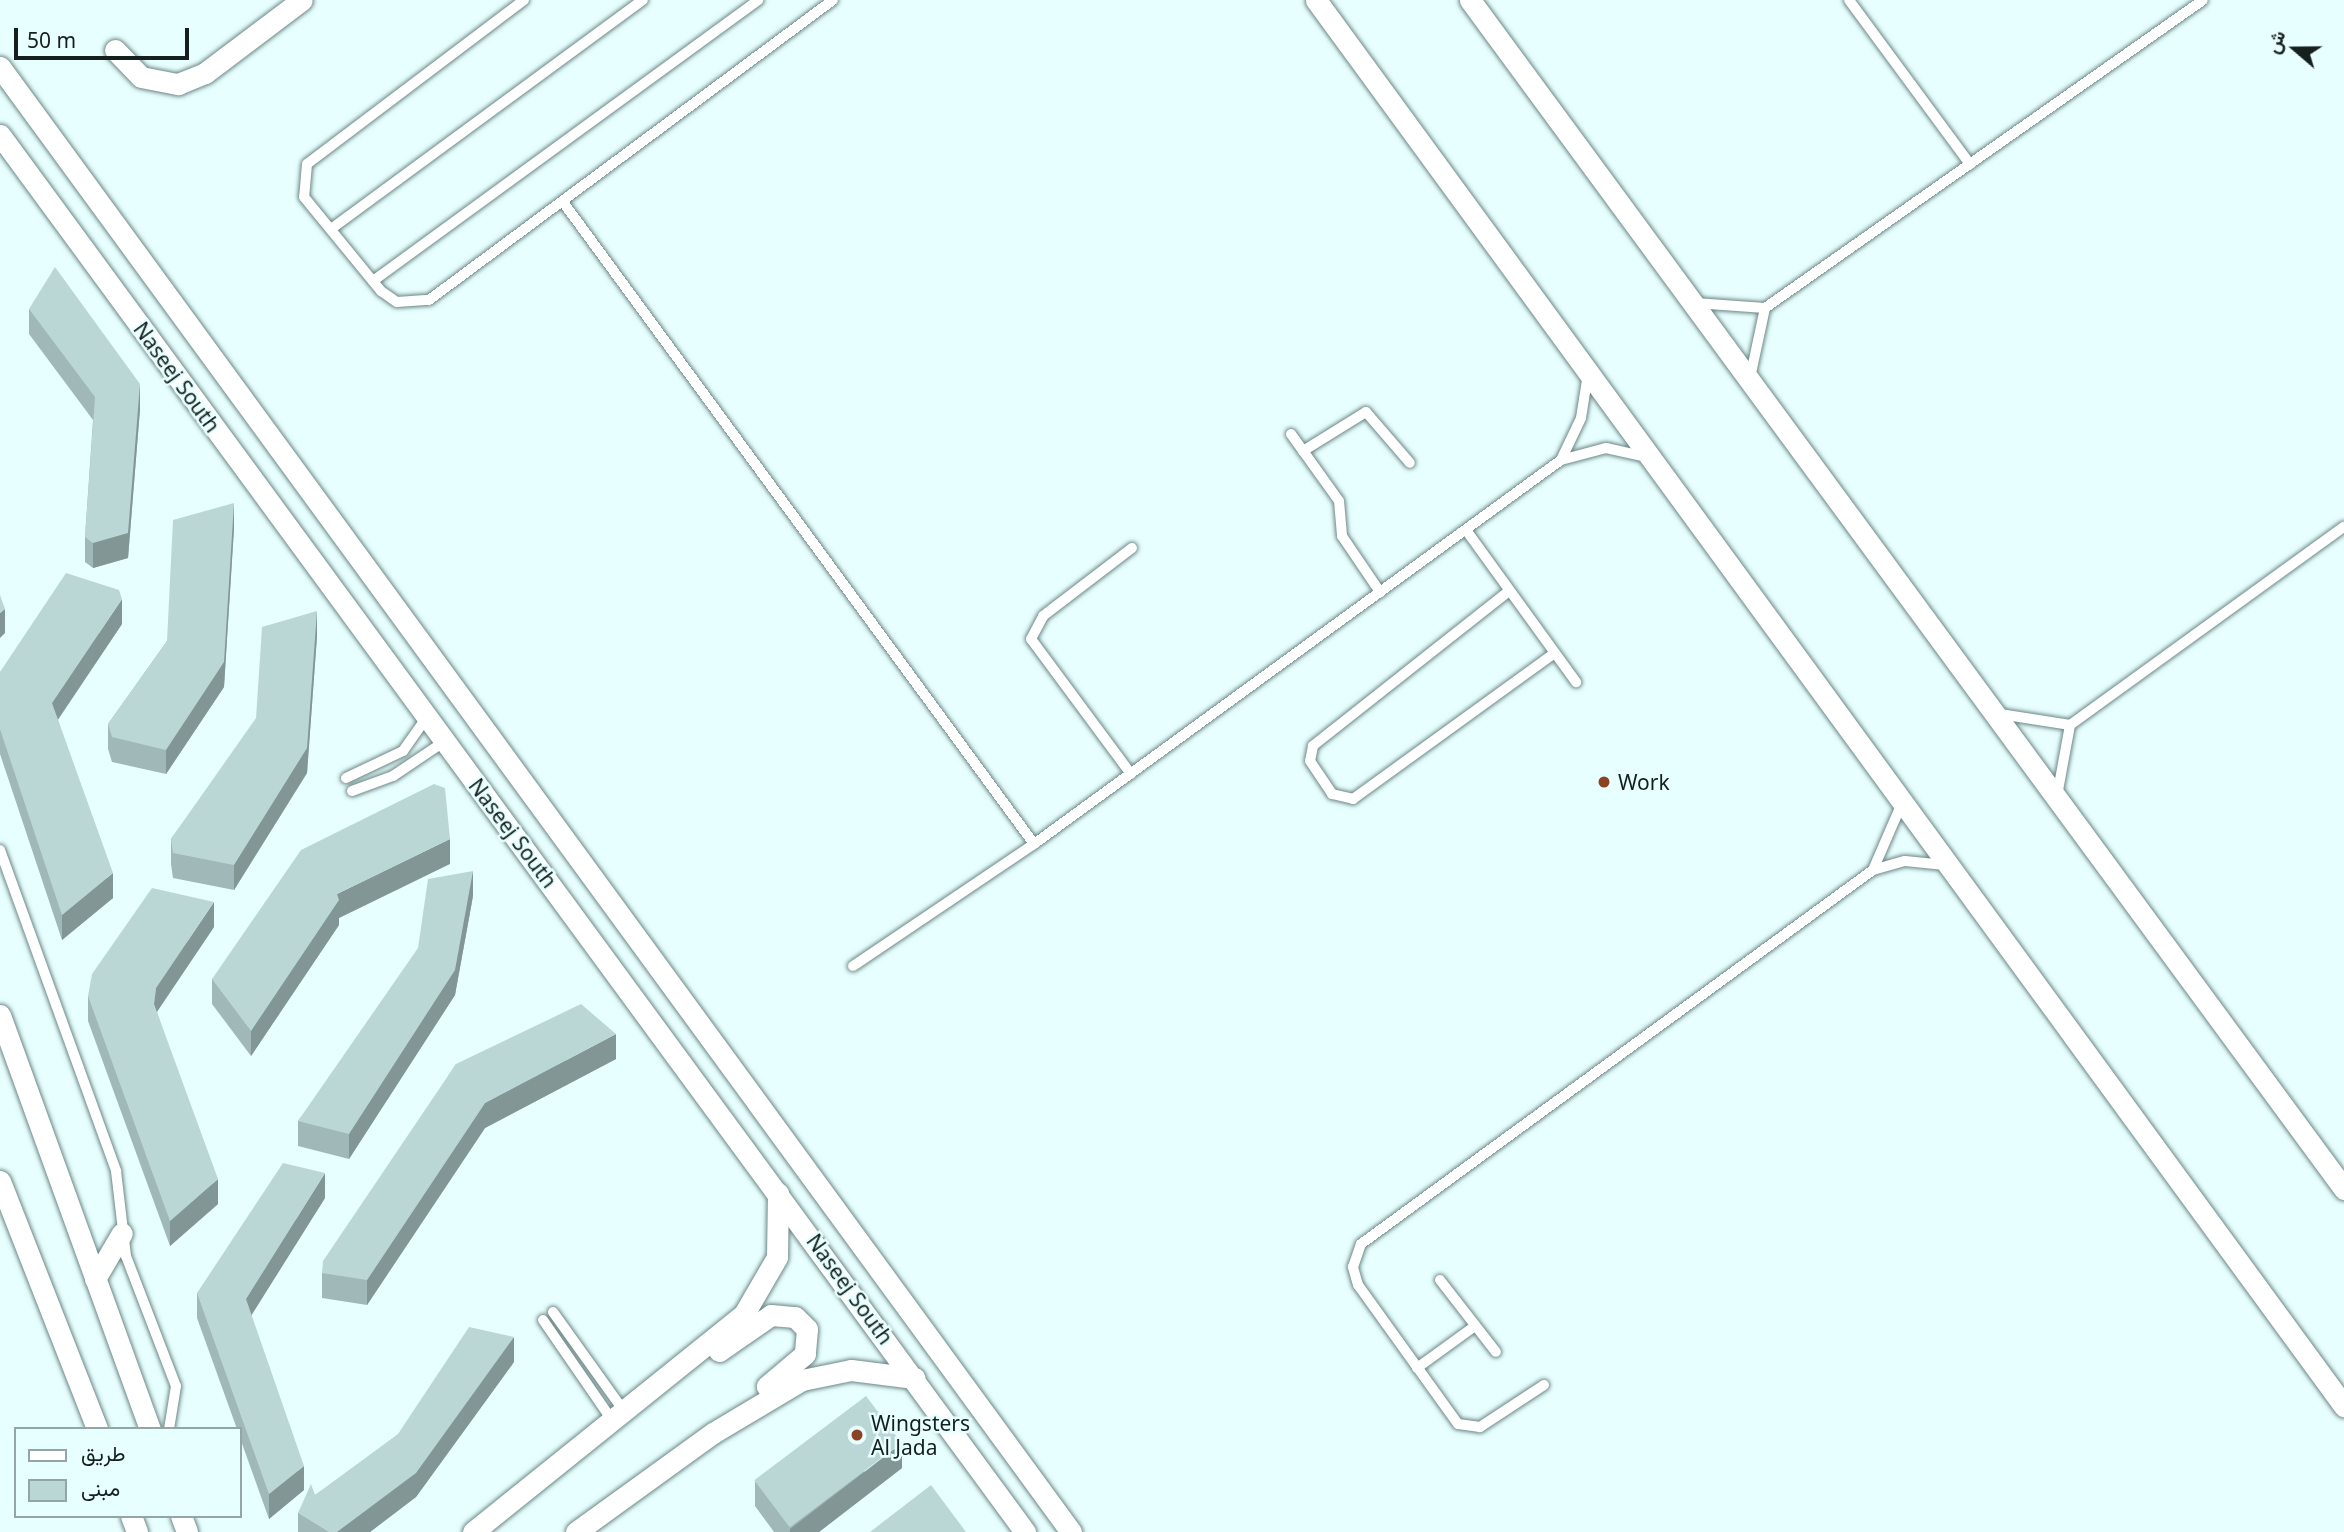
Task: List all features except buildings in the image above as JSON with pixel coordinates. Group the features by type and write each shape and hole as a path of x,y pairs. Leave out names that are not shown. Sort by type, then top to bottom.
{"street":[{"path":"115,50 141,77 178,85 205,73 302,0"},
{"path":"1316,0 1953,867 2344,1406"},
{"path":"1470,0 2344,1189"},
{"path":"0,67 1071,1532"},
{"name":"Naseej South","path":"0,135 776,1188 1025,1532"},
{"path":"0,1015 149,1427"},
{"path":"0,1181 96,1427"},
{"path":"473,1532 744,1314 765,1288 781,1240 776,1188"},
{"path":"95,1279 121,1233"},
{"path":"576,1532 743,1414 806,1354 807,1329 795,1317 771,1315 706,1359 676,1370"},
{"path":"743,1414 826,1373 867,1371 914,1378"}],"lane":[{"path":"524,0 312,156 303,172 304,197 373,281 397,302 429,300 833,0"},
{"path":"331,229 643,0"},
{"path":"373,281 759,0"},
{"path":"1849,0 1970,164"},
{"path":"1693,303 1765,308 2203,0"},
{"path":"563,202 1034,844"},
{"path":"1750,381 1765,308"},
{"path":"1561,460 1581,418 1588,372"},
{"path":"1303,451 1366,412 1410,463"},
{"path":"1291,434 1339,501 1342,536 1380,592"},
{"path":"853,966 1034,844 1561,460 1606,448 1652,459"},
{"path":"1994,712 2031,724 2070,725 2344,527"},
{"path":"1466,530 1576,682"},
{"path":"1131,774 1031,639 1043,616 1132,548"},
{"path":"1509,591 1313,746 1310,761 1332,794 1353,799 1555,653"},
{"path":"346,778 403,751 427,717"},
{"path":"2057,799 2070,725"},
{"path":"352,791 403,771 445,741"},
{"path":"1873,870 1903,799"},
{"path":"0,850 116,1171 121,1233 176,1386 169,1427"},
{"path":"1544,1385 1480,1427 1465,1428 1417,1368 1357,1285 1353,1266 1361,1244 1873,870 1905,861 1953,867"},
{"path":"1440,1280 1496,1352"},
{"path":"552,1312 618,1416"},
{"path":"543,1320 618,1416"},
{"path":"1417,1368 1475,1326"}],"place":[{"name":"Work","path":"1604,782"},
{"name":"Wingsters Al Jada","path":"857,1435"}]}
